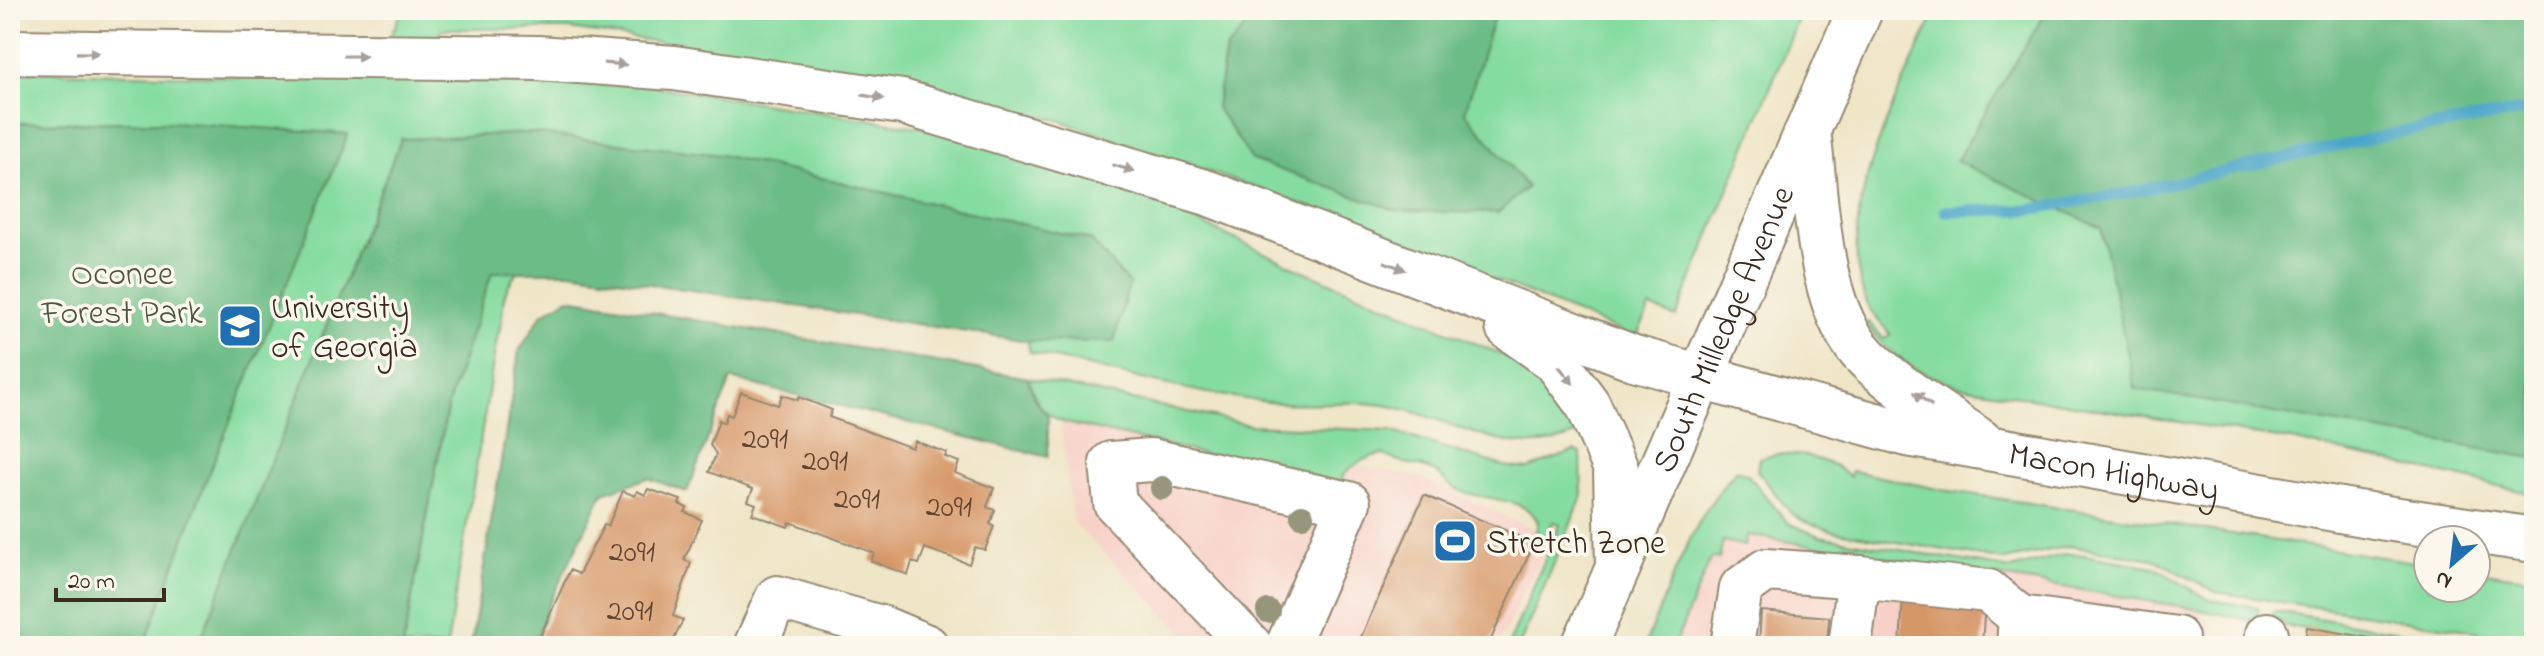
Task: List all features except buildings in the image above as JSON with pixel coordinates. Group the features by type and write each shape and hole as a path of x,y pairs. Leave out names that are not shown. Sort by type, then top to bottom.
{"main road":[{"name":"South Milledge Avenue","path":"1584,646 1860,10"},
{"path":"10,52 538,58 674,68 902,102 1208,193 1461,292 1555,360 1586,400 1616,469 1618,565"},
{"path":"1808,130 1828,290 1839,321 1866,357 1985,446"},
{"name":"Macon Highway","path":"1461,292 1634,358 1908,434 2386,518 2534,540"}],"lane":[{"path":"1251,646 1115,503 1111,463 1151,460 1349,503 1287,646"},
{"path":"1732,646 1741,588 1766,570 1988,591 2019,631 2177,638 2176,646"},
{"path":"1850,646 1859,577"},
{"path":"755,646 777,597 880,637 927,646"}],"shaded area":[{"path":"1065,412 1420,477 1550,537 1498,646 1197,646 1073,522 1061,428"},
{"path":"1747,532 2199,611 2213,626 2210,646 1665,646 1719,537"}],"green space":[{"path":"402,10 1802,10 1676,317 1650,307 1636,338 1366,226 1059,120 816,65 570,29 442,29 425,79 638,84 938,130 1125,188 1299,269 1525,364 1550,384 1581,420 1576,434 1552,442 1528,444 1480,435 1383,405 1268,402 1208,393 1029,352 1028,341 1114,341 1129,284 401,139 198,646 144,646 208,475 172,122 10,123 10,71 372,80"},
{"path":"1260,10 1496,10 1465,112 1527,187 1498,213 1398,211 1252,160 1216,107 1226,50"},
{"path":"1936,10 2534,10 2534,494 2296,441 1963,387 1934,377 1897,357 1866,324 1869,322 1884,339 1891,335 1868,306 1858,271 1857,234 1874,155"},
{"path":"2047,10 2534,10 2534,458 2135,389 2101,228 1956,161"},
{"name":"Oconee Forest Park","path":"172,122 348,134 208,475 144,646 10,646 10,123"},
{"path":"532,133 721,155 1091,240 1129,284 1114,342 1028,341 571,272 492,272 448,404 403,646 198,646 401,139"},
{"path":"491,272 518,272 504,297 447,646 403,646 448,404"},
{"path":"569,298 1028,378 1034,399 1048,416 1048,457 731,379 687,492 648,478 603,493 546,610 535,646 471,646 519,351 542,314"},
{"path":"1028,378 1250,425 1390,431 1503,466 1528,469 1574,451 1581,453 1582,497 1519,646 1508,646 1560,524 1553,522 1542,546 1534,543 1538,522 1523,507 1463,492 1435,472 1383,454 1357,464 1338,484 1066,423 1051,416 1041,406"},
{"path":"1780,454 1808,456 1834,465 1850,477 1852,471 1943,490 2412,562 2412,604 2492,604 2492,573 2534,579 2534,640 2216,592 2154,559 2069,546 2005,560 1837,532 1803,521 1790,512 1757,470 1759,458"},
{"path":"1737,470 1748,475 1788,523 1819,536 2011,569 2066,554 2154,567 2210,600 2258,607 2259,622 1747,535 1745,546 1723,541 1719,559 1711,558 1674,646 1644,646 1694,531"},
{"path":"2275,611 2482,646 2417,646 2286,626 2272,616"}],"waterway":[{"path":"1945,211 2027,210 2122,194 2396,133 2534,109"}],"place":[{"name":"University of Georgia","path":"240,326"},
{"name":"Stretch Zone","path":"1455,541"}]}
